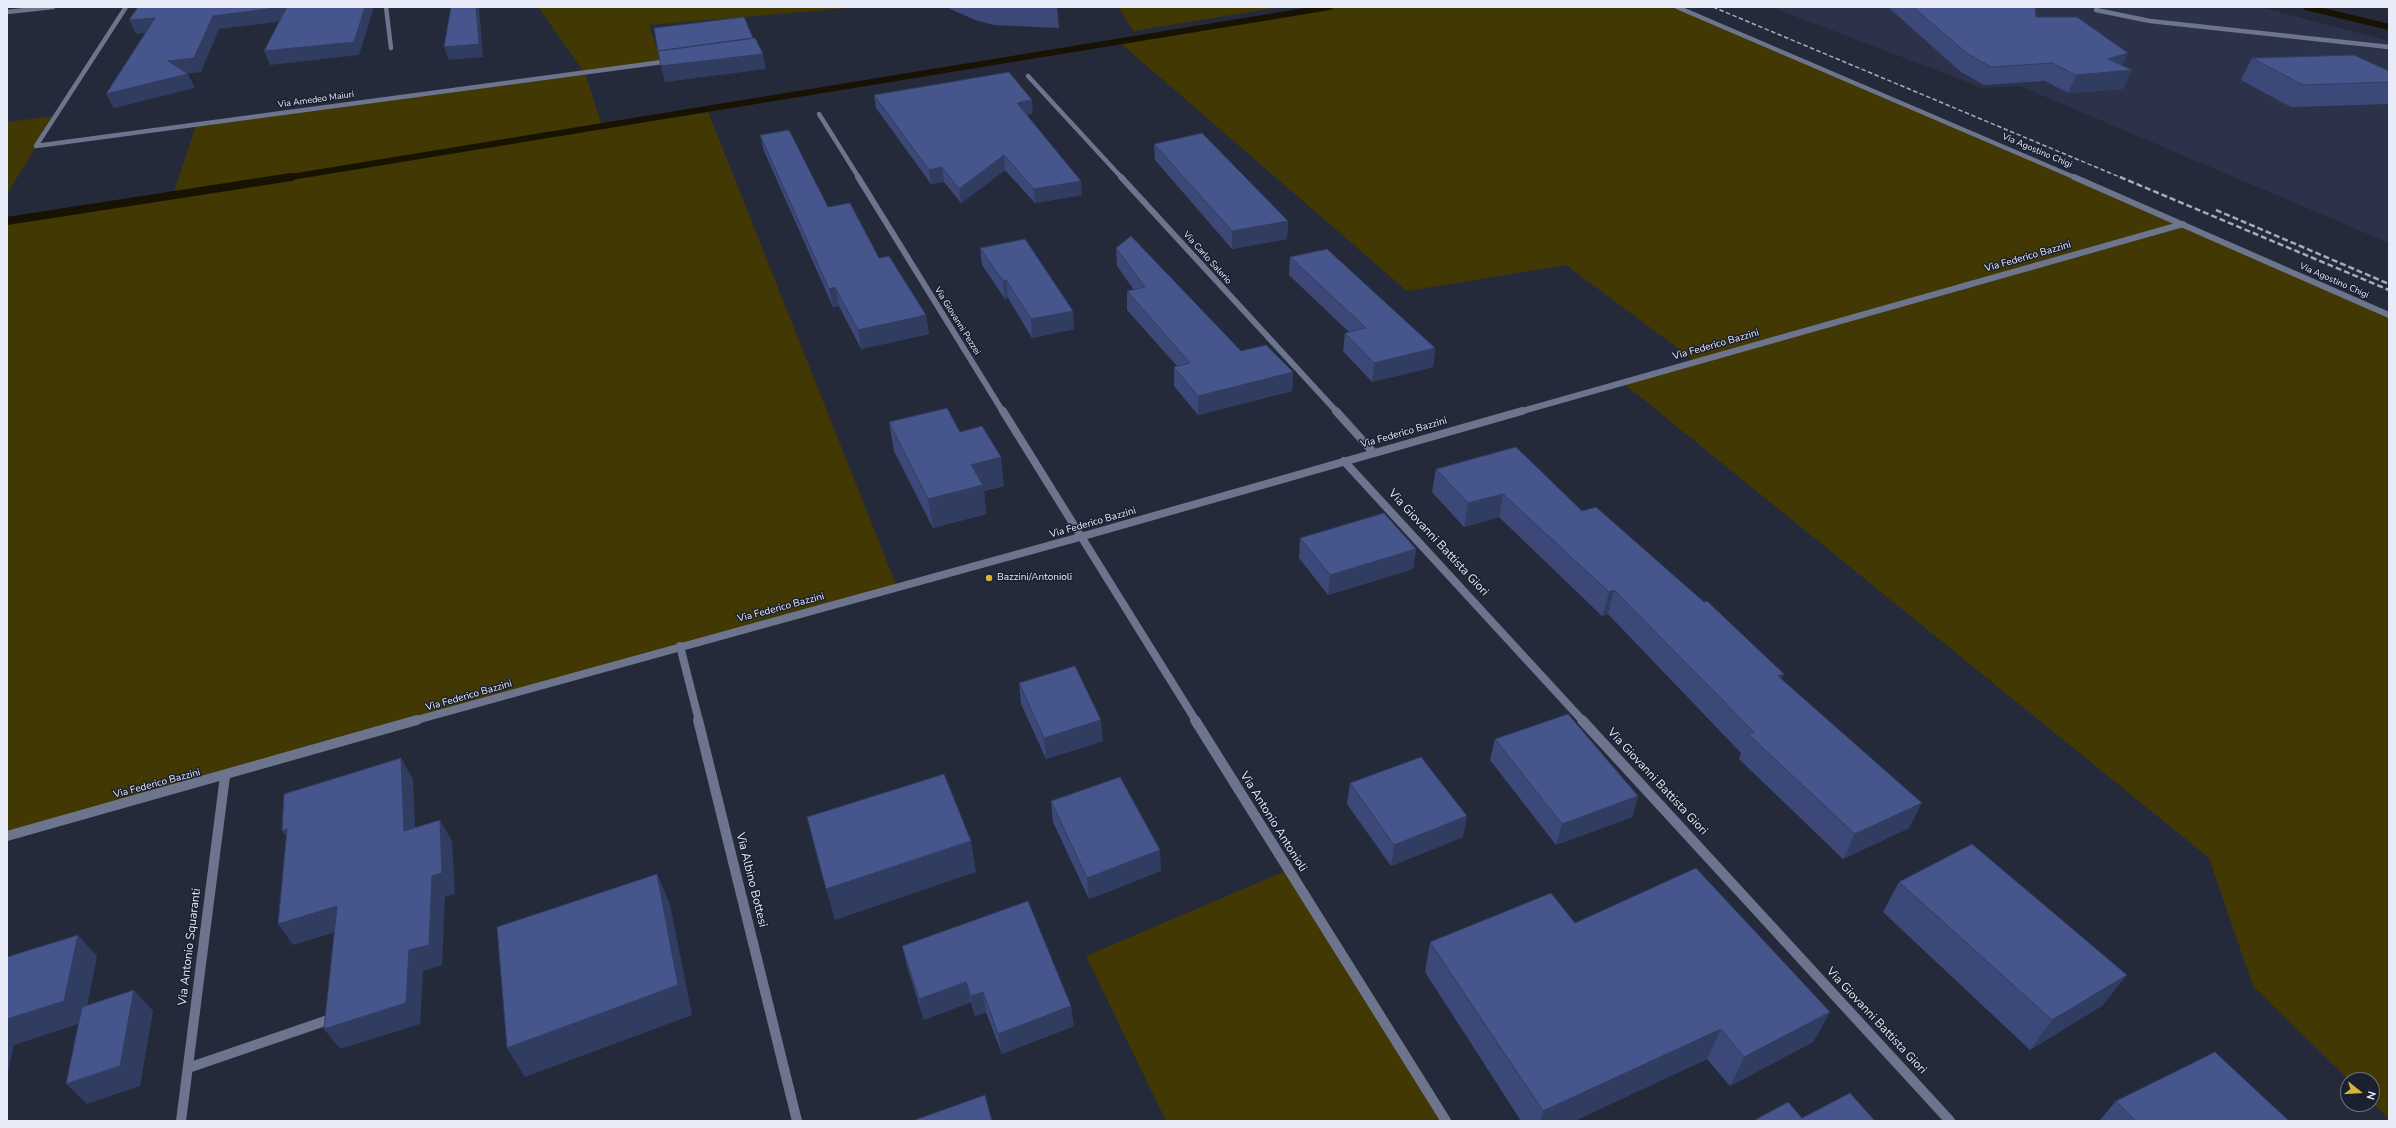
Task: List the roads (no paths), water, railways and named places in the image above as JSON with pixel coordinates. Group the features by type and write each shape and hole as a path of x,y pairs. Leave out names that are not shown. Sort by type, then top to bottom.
{"street":[{"path":"7,12 53,7"},
{"name":"Via Amedeo Maiuri","path":"126,7 36,146 677,60"},
{"path":"386,7 391,48"},
{"name":"Via Agostino Chigi","path":"1677,7 2183,224 2389,315"},
{"path":"2096,10 2156,22 2389,47"},
{"name":"Via Carlo Salerio","path":"1028,76 1373,452"},
{"name":"Via Giovanni Pezzei","path":"819,114 1080,537"},
{"name":"Via Federico Bazzini","path":"7,836 225,776 680,646 1080,537 1373,452 2183,224"},
{"name":"Via Giovanni Battista Giori","path":"1344,461 1950,1121"},
{"name":"Via Antonio Antonioli","path":"1080,537 1446,1121"},
{"name":"Via Albino Bottesi","path":"680,646 797,1121"},
{"name":"Via Antonio Squaranti","path":"181,1121 225,776"},
{"path":"188,1068 328,1020"}],"waterway":[{"path":"285,178 1330,7"},
{"path":"2306,7 2389,27"},
{"path":"7,221 291,177"}],"railway":[{"path":"1713,7 2122,178"},
{"path":"2120,177 2389,290"},
{"path":"2216,210 2389,284"}],"place":[{"name":"Bazzini/Antonioli","path":"989,578"}]}
